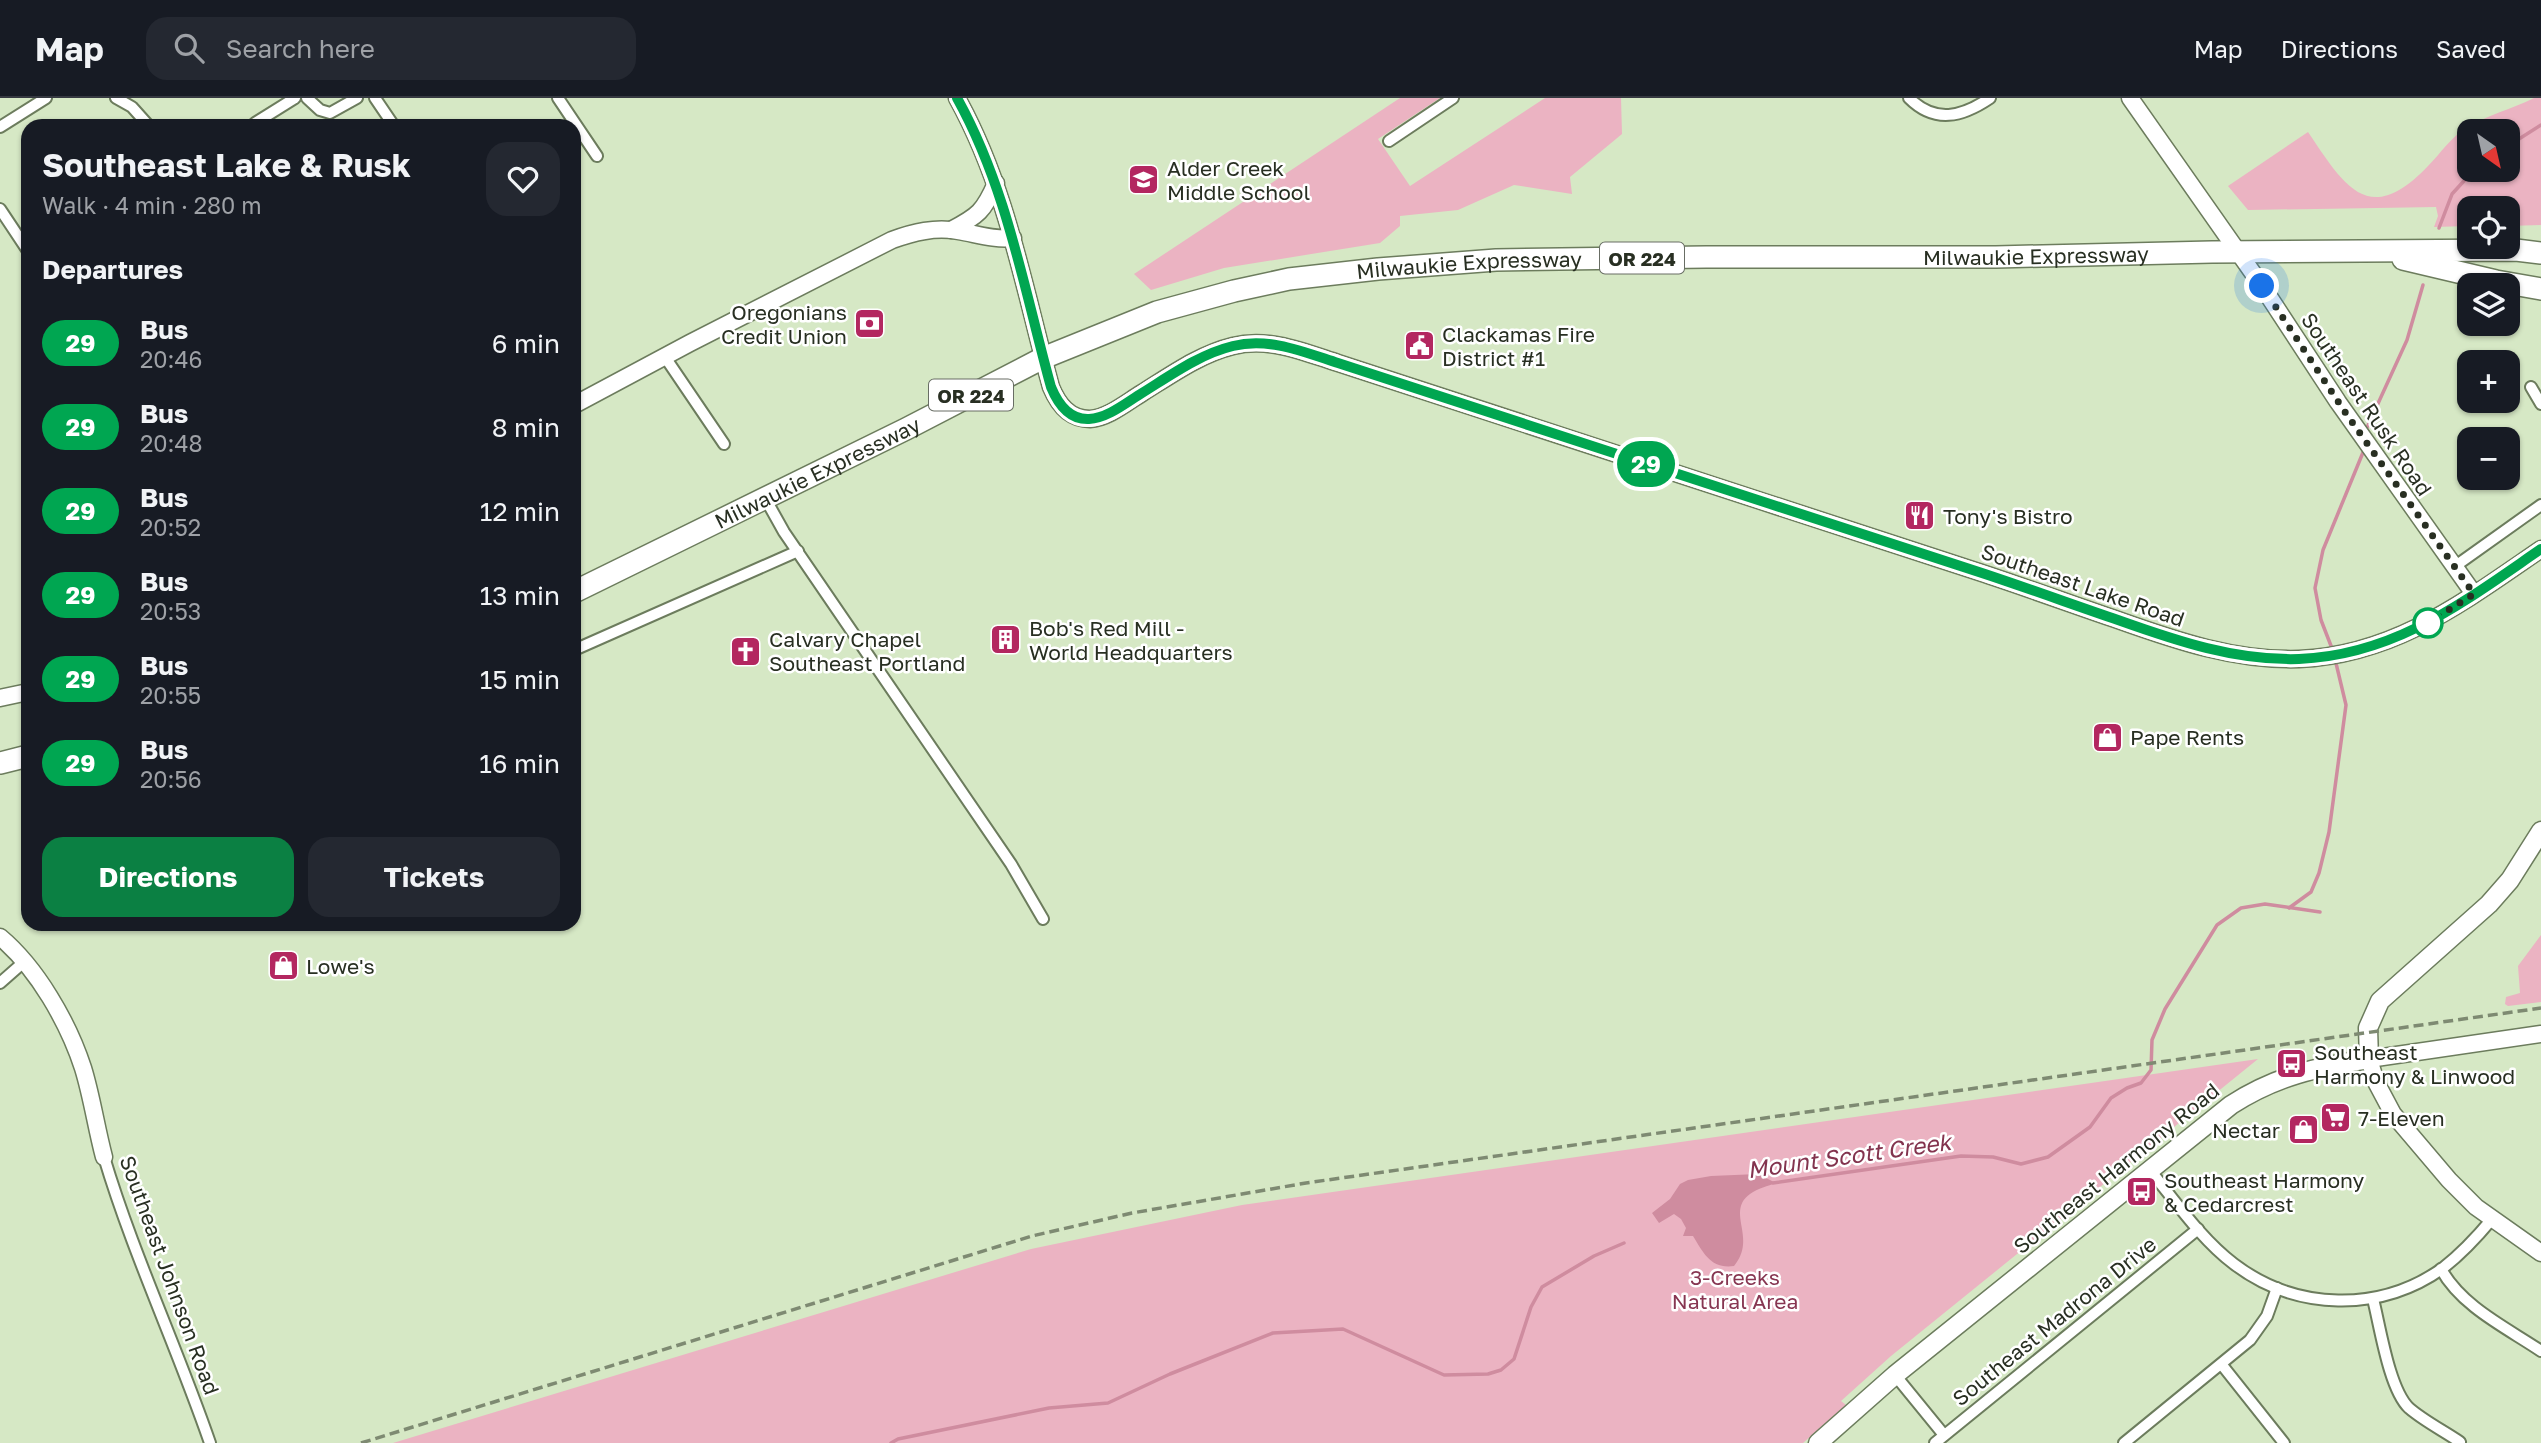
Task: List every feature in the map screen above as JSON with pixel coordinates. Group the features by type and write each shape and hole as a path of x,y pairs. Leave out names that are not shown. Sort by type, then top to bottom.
{"highway":[{"name":"Milwaukie Expressway","path":"2520,249 2541,246"},
{"name":"Milwaukie Expressway","path":"581,589 906,429 1043,358 1147,316 1192,302 1289,279 1496,260 2457,250"},
{"name":"Milwaukie Expressway","path":"2520,250 2541,253"},
{"path":"2371,251 2541,289"},
{"path":"0,763 21,758"}],"main road":[{"path":"2369,1059 2368,1028 2380,1001 2489,904 2510,880 2541,831"},
{"name":"Southeast Harmony Road","path":"1818,1443 1895,1375 2209,1120 2264,1086 2322,1066 2369,1059"}],"street":[{"path":"0,127 46,98"},
{"path":"116,98 132,107 143,119"},
{"path":"261,119 295,98"},
{"path":"307,98 320,110 330,113 357,98"},
{"path":"375,98 389,119"},
{"path":"558,98 572,119"},
{"path":"957,98 980,142 996,183 1043,358"},
{"path":"1389,141 1453,98"},
{"path":"1909,98 1918,107 1946,116 1961,114 1990,98"},
{"name":"Southeast Rusk Road","path":"2130,98 2379,461 2474,594"},
{"path":"581,132 597,156"},
{"path":"951,230 981,212 996,183"},
{"path":"0,209 21,240"},
{"path":"581,400 882,244 923,231 951,230 997,240 1013,239"},
{"name":"Southeast Lake Road","path":"1043,358 1058,403 1068,413 1089,419 1106,415 1183,367 1221,350 1258,343 1291,348 1997,578 2175,640 2256,658 2300,659 2351,652 2386,642 2420,628 2541,549"},
{"path":"665,357 724,444"},
{"path":"2531,387 2541,404"},
{"path":"765,498 798,551 1011,864 1043,919"},
{"path":"2454,567 2541,505"},
{"path":"581,647 798,551"},
{"path":"0,698 21,694"},
{"name":"Southeast Johnson Road","path":"0,937 25,961 54,1006 80,1059 104,1157 124,1217 188,1378 209,1443"},
{"path":"0,983 25,961"},
{"path":"2541,1034 2369,1059 2381,1094 2401,1125 2463,1195 2541,1253"},
{"path":"2149,1169 2198,1229 2234,1264 2277,1289 2326,1300 2347,1302 2407,1288 2441,1269 2466,1248 2492,1219"},
{"name":"Southeast Madrona Drive","path":"1935,1443 2198,1229"},
{"path":"2441,1269 2451,1285 2465,1299 2541,1351"},
{"path":"2128,1442 2222,1365 2260,1328 2277,1289"},
{"path":"2373,1298 2394,1382 2401,1398 2410,1409 2460,1442"},
{"path":"2222,1365 2284,1443"},
{"path":"1895,1375 1944,1435"}],"green space":[{"path":"1400,98 1440,98 1378,139 1410,186 1545,98 1621,98 1622,134 1570,177 1572,194 1514,185 1458,210 1400,216 1400,226 1380,243 1224,268 1151,290 1134,274"},
{"path":"2534,98 2541,98 2541,225 2520,226 2520,196 2457,196 2457,226 2434,227 2438,216 2436,207 2248,210 2228,186 2308,132 2347,183 2360,193 2374,197 2390,195 2407,185 2457,135 2457,182 2520,182 2520,119 2482,119"},
{"path":"2541,935 2541,1002 2508,1006 2505,1004 2506,997 2520,993 2518,966"},
{"name":"3-Creeks Natural Area","path":"2258,1059 1891,1356 1841,1401 1846,1405 1803,1443 393,1443 1031,1249 1242,1205"}],"shaded area":[{"path":"1758,1174 1776,1183 1753,1192 1743,1201 1740,1217 1743,1245 1741,1256 1734,1266 1719,1265 1709,1259 1693,1236 1683,1236 1686,1228 1674,1214 1659,1223 1652,1213 1670,1199 1680,1184 1688,1180"}],"waterway":[{"name":"Mount Scott Creek","path":"2520,138 2541,125"},
{"name":"Mount Scott Creek","path":"2439,228 2452,194 2463,182"},
{"name":"Mount Scott Creek","path":"2365,432 2407,340 2423,285"},
{"name":"Mount Scott Creek","path":"2333,651 2321,620 2315,588 2323,550 2364,450"},
{"name":"Mount Scott Creek","path":"2289,908 2311,892 2319,873 2329,832 2346,705 2335,659"},
{"name":"Mount Scott Creek","path":"1773,1183 1961,1156 1993,1157 2021,1164 2048,1157 2090,1127 2111,1098 2141,1083 2151,1070 2152,1040 2165,1009 2217,925 2241,908 2265,904 2320,912"},
{"name":"Mount Scott Creek","path":"891,1443 898,1439 1049,1408 1108,1403 1170,1374 1273,1333 1343,1329 1444,1375 1488,1374 1501,1370 1514,1359 1531,1307 1542,1287 1594,1256 1624,1243"}],"railway":[{"path":"361,1443 1032,1236 1132,1213 1306,1183 2541,1008"}],"bus line":[{"name":"29","path":"957,98 980,142 996,183 1051,387 1058,403 1068,413 1080,418 1106,415 1183,367 1221,350 1245,344 1272,344 1338,363 1985,574 2175,640 2256,658 2322,657 2386,642 2420,628 2541,549"}],"place":[{"name":"Alder Creek Middle School","path":"1144,180"},
{"name":"Oregonians Credit Union","path":"870,324"},
{"name":"Clackamas Fire District #1","path":"1419,346"},
{"name":"Tony's Bistro","path":"1920,516"},
{"name":"Bob's Red Mill - World Headquarters","path":"1006,640"},
{"name":"Calvary Chapel Southeast Portland","path":"746,651"},
{"name":"Pape Rents","path":"2107,737"},
{"name":"Lowe's","path":"283,966"},
{"name":"Southeast Harmony & Linwood","path":"2291,1064"},
{"name":"7-Eleven","path":"2335,1118"},
{"name":"Nectar","path":"2303,1130"},
{"name":"Southeast Harmony & Cedarcrest","path":"2141,1192"}],"route":[{"path":"2262,286 2347,415 2474,594 2428,623"}]}
